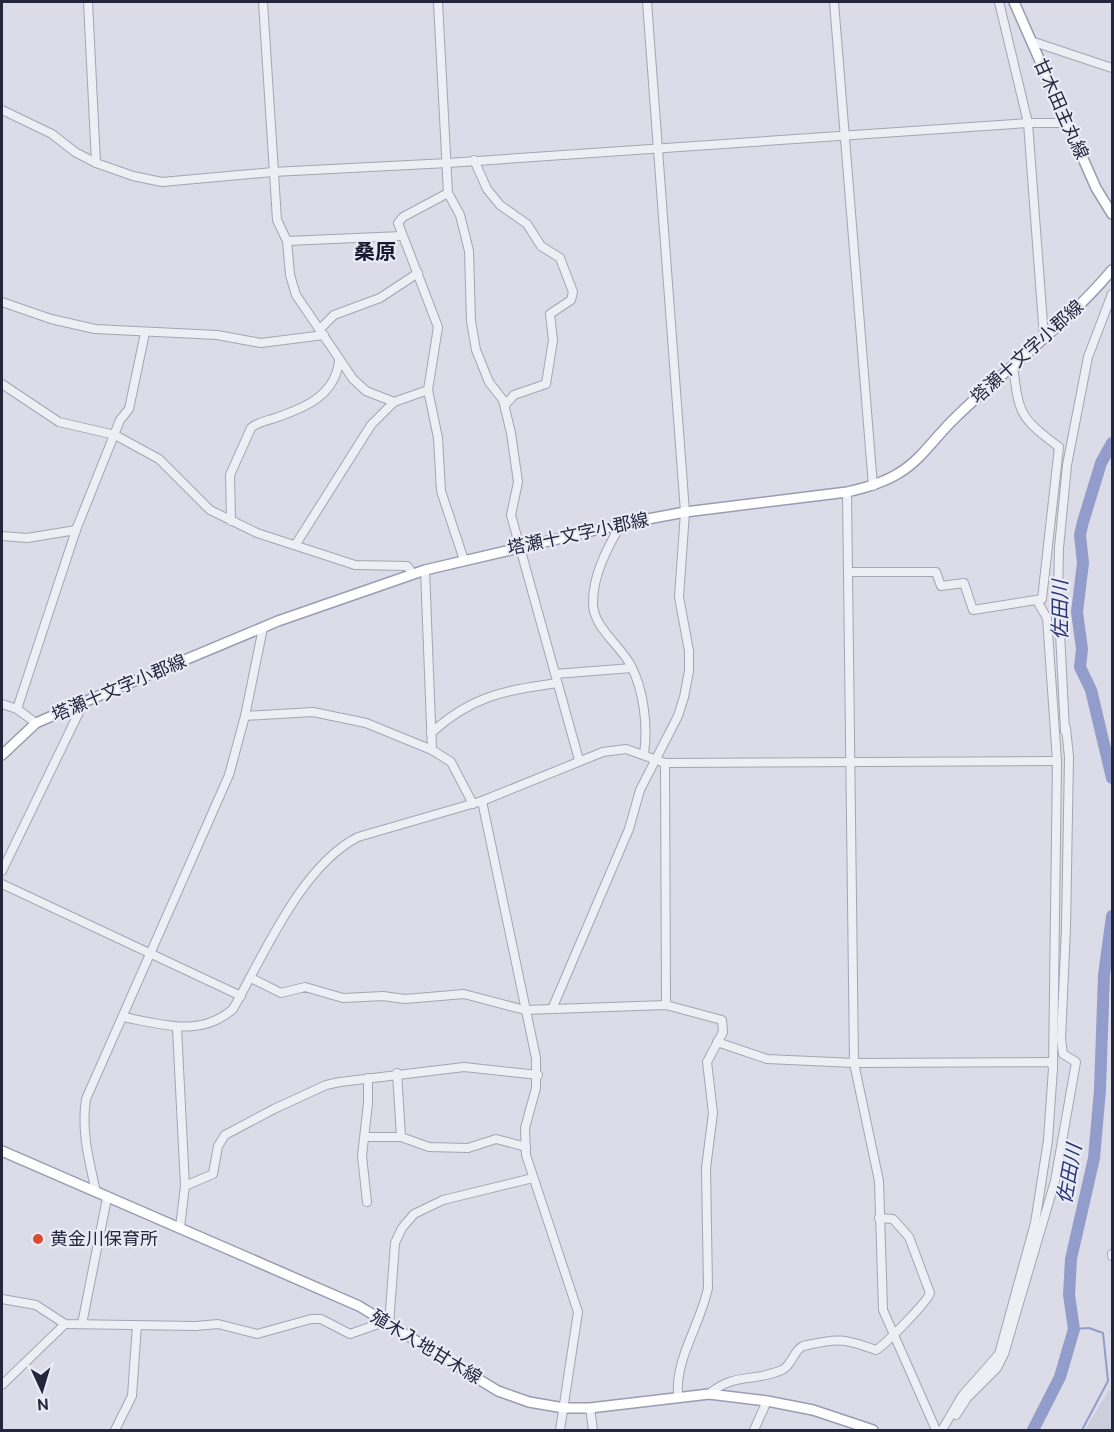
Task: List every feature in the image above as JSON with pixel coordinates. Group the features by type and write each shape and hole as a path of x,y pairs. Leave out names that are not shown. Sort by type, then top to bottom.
{"main road":[{"name":"甘木田主丸線","path":"1014,2 1096,188 1113,214"},
{"name":"塔瀬十文字小郡線","path":"2,755 36,723 84,702 263,628 425,570 621,524 685,512 847,492 873,486 900,473 918,458 954,419 1088,297 1113,270"},
{"name":"殖木入地甘木線","path":"2,1151 359,1306 498,1391 529,1402 564,1408 618,1407 678,1396 708,1394 767,1401 813,1410 873,1431"}],"street":[{"path":"88,2 96,163"},
{"path":"263,2 277,220 287,241 293,288 339,361 366,391 394,402"},
{"path":"438,2 448,193 460,215 469,251 471,321 476,350 489,382 505,405 517,468 517,492 511,515 579,760"},
{"path":"552,1009 629,829 639,790 678,716 689,671 688,636 679,597 685,512 647,2"},
{"path":"834,2 873,486"},
{"path":"999,2 1028,123 1044,337"},
{"path":"1031,41 1113,68"},
{"path":"2,110 52,134 96,163 133,176 162,182 273,172 448,163 1028,123 1067,123"},
{"path":"474,160 487,189 500,205 526,224 541,246 560,258 573,292 571,300 550,314 553,340 546,384 514,395 505,405"},
{"path":"448,193 403,217 398,223 438,327 428,390 438,438 441,491 464,560"},
{"path":"287,241 402,236"},
{"path":"2,302 81,327 145,333 217,335 261,343 322,332 334,315 380,298 418,273"},
{"path":"1053,1068 1063,1054 1061,1039 1066,928 1069,758 1058,594 1063,504 1067,465 1088,357 1113,294"},
{"path":"17,709 76,530 120,420 129,409 145,333"},
{"path":"231,521 230,475 250,428 305,407 317,399 333,380 339,361"},
{"path":"849,572 936,572 941,586 964,583 973,610 976,611 996,605 1037,601 1045,595 1059,447 1040,434 1018,406 1013,366"},
{"path":"2,384 59,422 115,435 159,459 210,510 231,521 257,533 356,564 407,566 413,574"},
{"path":"296,544 371,425 394,402 428,390"},
{"path":"847,492 854,1063 877,1168 880,1301 892,1338 940,1430"},
{"path":"621,524 605,554 592,602 599,623 621,649 637,680 645,728 644,754"},
{"path":"2,536 27,538 76,530"},
{"path":"425,570 432,750"},
{"path":"940,1430 962,1396 999,1354 1035,1223 1048,1140 1053,1068 1057,761 1047,618 1037,601"},
{"path":"96,1192 83,1118 86,1099 229,775 245,716 263,628"},
{"path":"555,674 632,668"},
{"path":"431,733 453,713 476,701 511,690 557,683"},
{"path":"2,871 84,702"},
{"path":"2,704 17,709 36,723"},
{"path":"245,716 313,712 366,723 432,750 456,768 473,804"},
{"path":"1057,761 1066,728"},
{"path":"123,1017 177,1028 207,1025 221,1020 233,1009 300,892 330,855 358,837 482,801 579,760 617,749 644,754 665,763 1057,761"},
{"path":"665,763 666,1005"},
{"path":"482,801 538,1075 525,1128 526,1147 533,1178 578,1312 560,1431"},
{"path":"2,884 150,956 241,996"},
{"path":"251,978 281,993 305,987 343,998 382,996 405,999 464,994 525,1010 666,1005 722,1020 724,1027 707,1062 713,1113 706,1168 708,1288 704,1308 680,1366 677,1379 678,1396"},
{"path":"177,1028 185,1186 180,1227"},
{"path":"717,1042 767,1059 854,1063 1051,1062 1053,1068"},
{"path":"940,1430 997,1368 1004,1354 1035,1257 1063,1145 1076,1062 1063,1054"},
{"path":"185,1186 213,1174 218,1146 225,1135 327,1085 397,1073 464,1067 538,1075"},
{"path":"397,1073 401,1137"},
{"path":"367,1202 362,1156 368,1078"},
{"path":"365,1137 401,1137 429,1147 468,1148 496,1139 526,1147"},
{"path":"2,1299 36,1305 65,1324 210,1323 257,1334 311,1319 321,1319 350,1334 386,1324 395,1243 402,1228 414,1214 443,1200 533,1178"},
{"path":"82,1324 107,1198"},
{"path":"708,1394 720,1384 733,1379 754,1379 785,1368 803,1346 840,1340 857,1342 876,1350 892,1338 915,1310 928,1300 930,1293 909,1237 893,1219 879,1218"},
{"path":"2,1385 65,1324"},
{"path":"115,1431 132,1396 137,1325"},
{"path":"754,1431 767,1401"},
{"path":"590,1408 593,1431"}],"shaded area":[{"path":"1109,1390 1112,1392 1112,1430 1085,1430"}],"waterway":[{"name":"佐田川","path":"1112,443 1101,463 1080,535 1083,563 1077,612 1082,649 1080,667 1091,690 1112,778"},
{"name":"佐田川","path":"1033,1430 1060,1377 1074,1329 1069,1295 1071,1259 1094,1158 1100,1090 1104,975 1112,916"},
{"path":"1074,1329 1089,1328 1103,1333 1108,1381 1082,1430"}],"place":[{"name":"黄金川保育所","path":"38,1239"}],"district":[{"name":"桑原","path":"375,252"}]}
